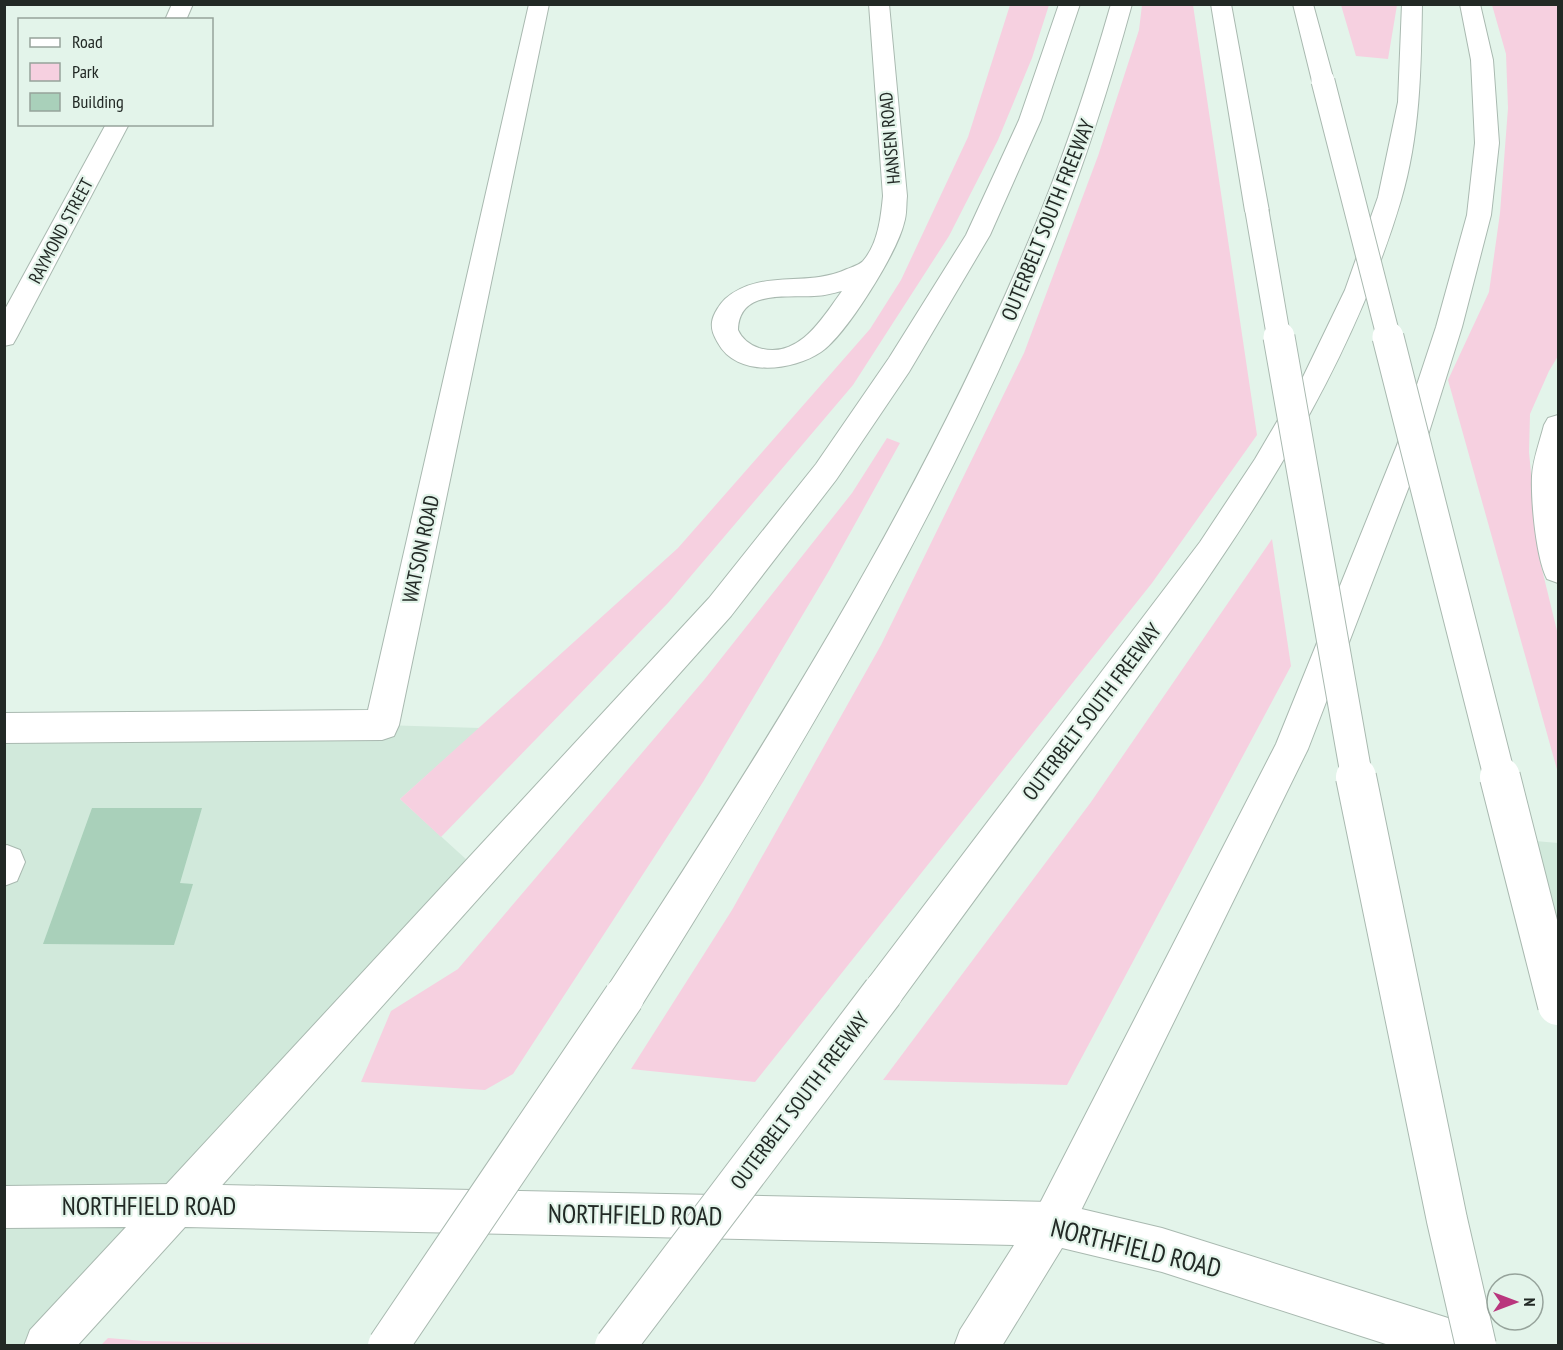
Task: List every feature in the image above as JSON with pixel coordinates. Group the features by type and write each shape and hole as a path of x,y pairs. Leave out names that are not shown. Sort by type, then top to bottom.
{"main road":[{"path":"176,18 183,4"},
{"name":"WATSON ROAD","path":"4,728 382,724 539,4"},
{"name":"HANSEN ROAD","path":"873,267 846,281 824,287 765,290 748,294 734,304 725,318 725,335 733,348 756,356 778,358 800,353 822,337 873,267 892,223 895,196 879,4"},
{"path":"46,1346 720,607 826,472 899,365 978,235 1030,120 1070,4"},
{"name":"OUTERBELT SOUTH FREEWAY","path":"388,1346 624,997 776,756 904,530 994,352 1056,206 1090,113 1122,4"},
{"path":"1221,4 1354,766 1419,1084 1476,1346"},
{"path":"1303,4 1558,1005"},
{"name":"OUTERBELT SOUTH FREEWAY","path":"615,1346 1167,612 1255,483 1298,412 1327,359 1386,211 1405,130 1413,50 1412,4"},
{"path":"976,1346 1052,1224 1290,749 1411,446 1449,327 1479,215 1487,143 1482,60 1470,4"},
{"name":"RAYMOND STREET","path":"4,337 117,126"},
{"path":"1556,442 1547,475 1553,547 1558,570"},
{"name":"NORTHFIELD ROAD","path":"4,1207 176,1204 1052,1224 1162,1250 1464,1346"}],"shaded area":[{"path":"382,725 480,728 400,799 479,871 46,1345 5,1345 4,728"},
{"path":"1514,839 1558,843 1558,1005"}],"green space":[{"path":"1010,5 1049,5 1032,58 998,140 949,236 853,385 668,603 441,837 400,799 678,548 870,329 901,280 968,137"},
{"path":"1142,5 1193,5 1257,435 1152,583 755,1082 631,1069 732,910 881,645 1024,353 1098,156 1139,30"},
{"path":"1341,5 1397,5 1388,59 1356,56"},
{"path":"1492,5 1558,5 1558,356 1530,414 1529,452 1539,557 1558,635 1558,773 1448,380 1489,292 1500,213 1508,108 1506,54"},
{"path":"887,438 900,443 830,569 703,782 513,1074 485,1090 361,1082 391,1011 458,969 704,680 852,493"},
{"path":"1272,539 1291,666 1067,1085 883,1080 1091,802"},
{"path":"108,1338 144,1341 319,1344 101,1345"}],"building":[{"path":"92,808 202,808 180,883 193,884 174,945 43,944"}]}
